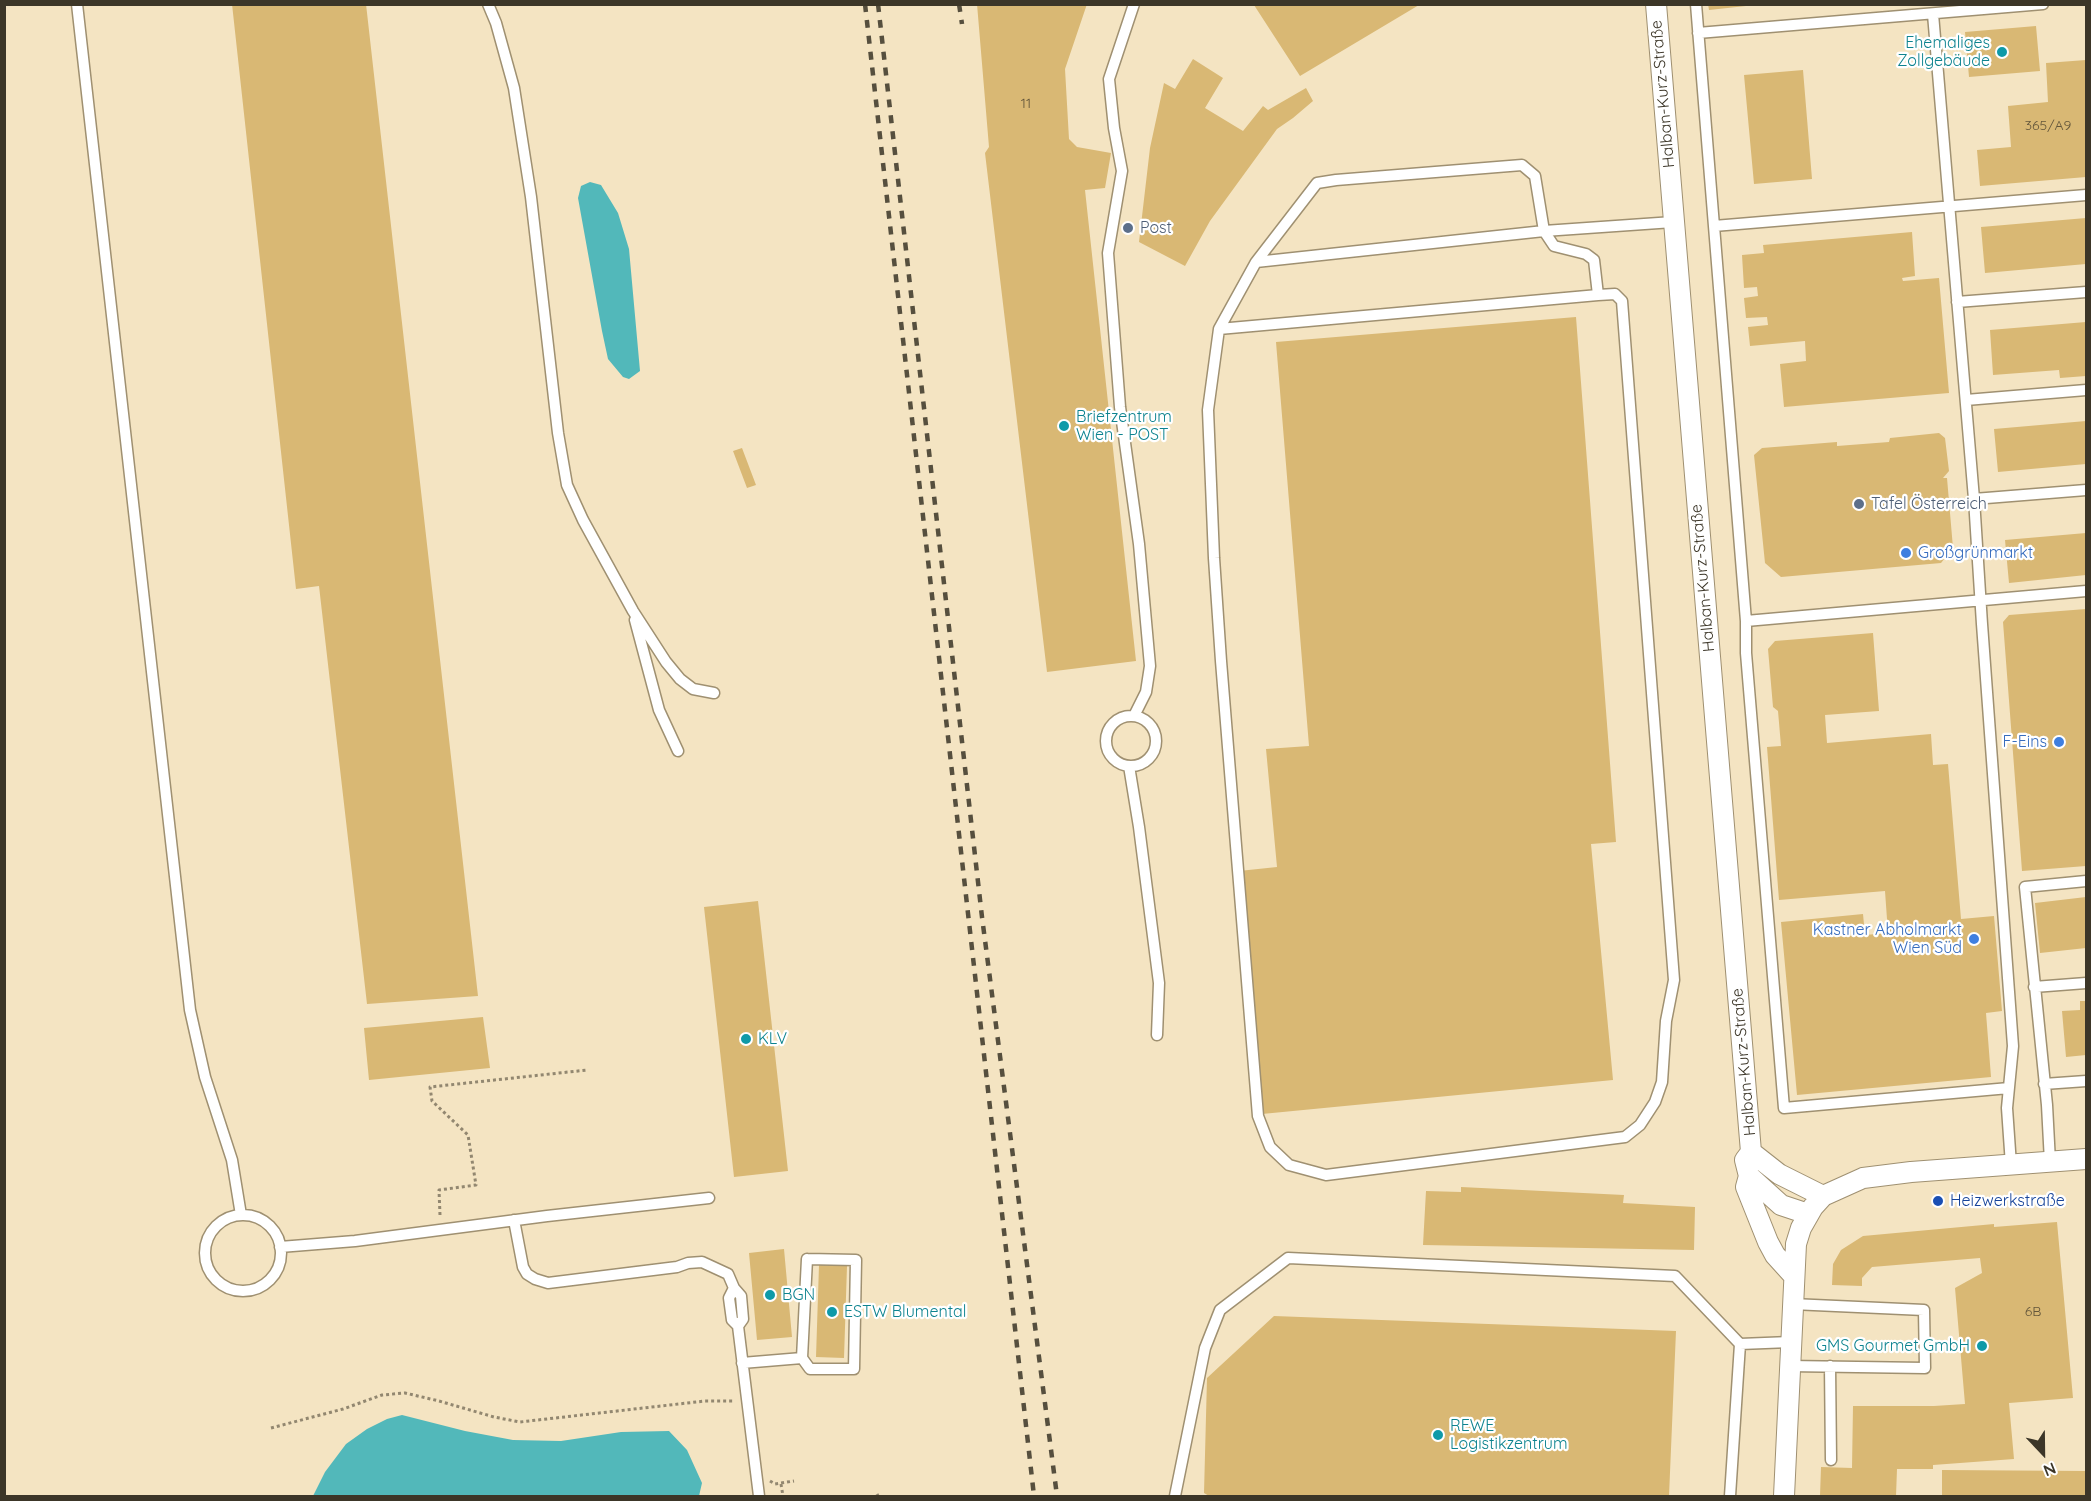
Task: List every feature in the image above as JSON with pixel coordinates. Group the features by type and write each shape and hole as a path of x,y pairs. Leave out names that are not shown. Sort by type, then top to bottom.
{"street":[{"name":"Halban-Kurz-Straße","path":"1656,4 1751,1152 1745,1160 1749,1176 1746,1187 1775,1255 1794,1276"},
{"name":"Halban-Kurz-Straße","path":"1751,1152 1779,1174 1823,1196"},
{"path":"1784,1497 1796,1244 1808,1214 1823,1196 1863,1178 1911,1172 2086,1159"},
{"path":"1749,1176 1781,1205 1808,1214"}],"lane":[{"path":"77,4 190,1010 205,1077 232,1160 241,1215"},
{"path":"488,4 496,23 514,88 531,197 558,433 567,485 583,520 633,611 666,662 693,689 714,693"},
{"path":"1134,4 1109,79 1114,128 1122,171 1108,253 1120,407 1138,544 1150,666 1146,692 1134,716"},
{"path":"1696,4 1784,1108 2009,1088"},
{"path":"1698,33 2043,4"},
{"path":"1933,14 1974,499 2013,1046 2007,1108 2011,1165"},
{"path":"1219,329 1598,295 1616,294 1622,301 1674,980 1666,1020 1662,1082 1655,1102 1640,1125 1625,1137 1326,1174 1289,1165 1270,1148 1258,1116 1221,661 1214,546 1208,410 1219,329 1256,261 1317,183 1336,180 1522,165 1535,176 1544,231 1554,246 1586,254 1594,260 1598,295"},
{"path":"1714,226 2086,195"},
{"path":"1256,261 1544,231 1674,222"},
{"path":"1958,302 2086,292"},
{"path":"1966,400 2086,390"},
{"path":"1974,499 2086,489"},
{"path":"1746,621 2086,591"},
{"path":"633,611 659,710 678,751"},
{"path":"1134,716 1142,719 1154,731 1155,748 1145,762 1129,766 1114,760 1109,754 1106,739 1112,725 1126,717 1134,716"},
{"path":"1129,766 1159,983 1157,1035"},
{"path":"2050,1162 2025,886 2086,880"},
{"path":"2034,987 2086,983"},
{"path":"2044,1084 2086,1081"},
{"path":"280,1247 354,1241 709,1197"},
{"path":"241,1215 258,1218 268,1225 276,1235 280,1247 280,1259 276,1271 268,1281 258,1288 245,1290 233,1289 212,1276 205,1253 207,1240 213,1230 222,1221 241,1215"},
{"path":"514,1220 523,1267 534,1279 548,1282 677,1267 687,1270 709,1266 728,1274 734,1288 729,1298 732,1320 738,1326 759,1497"},
{"path":"1175,1497 1205,1348 1220,1310 1288,1258 1675,1276 1740,1344 1730,1497"},
{"path":"807,1259 856,1260 854,1369 810,1369 802,1358 807,1259"},
{"path":"1789,1366 1925,1368 1924,1310 1792,1304"},
{"path":"1740,1344 1790,1342"},
{"path":"742,1363 802,1358"},
{"path":"1830,1366 1831,1460"}],"path":[{"path":"440,1215 439,1190 476,1185 468,1135 432,1101 430,1087 587,1070"},
{"path":"271,1428 343,1409 382,1395 405,1393 520,1422 705,1401 747,1400"},
{"path":"781,1484 783,1497"}],"water":[{"path":"590,182 601,185 618,213 629,249 640,371 629,379 623,377 608,359 602,331 578,198 581,186"},
{"path":"402,1415 513,1440 561,1441 621,1432 669,1431 687,1450 702,1483 699,1496 313,1496 325,1472 346,1444 367,1429 387,1419"}],"building":[{"path":"232,4 366,4 478,996 367,1004 319,586 296,589"},
{"name":"Briefzentrum Wien - POST","path":"977,4 1087,4 1065,69 1069,139 1077,147 1111,153 1105,188 1085,190 1136,661 1047,672 985,153 989,147"},
{"path":"1708,4 1746,4 1746,6 1709,10"},
{"path":"1254,5 1419,5 1300,76"},
{"name":"Ehemaliges Zollgebäude","path":"2036,26 2040,71 1969,77 1965,32"},
{"path":"1193,59 1223,78 1205,108 1243,131 1263,106 1268,110 1306,88 1313,101 1277,129 1210,221 1185,266 1139,242 1150,148 1164,83 1175,89"},
{"path":"2086,60 2086,177 1980,186 1977,150 2011,147 2008,106 2048,102 2046,63"},
{"path":"1803,70 1812,179 1754,184 1744,75"},
{"path":"2086,218 2086,264 1985,273 1981,227"},
{"path":"1912,232 1915,276 1902,278 1903,281 1939,278 1949,393 1784,407 1780,364 1806,361 1805,341 1750,346 1748,327 1768,325 1767,317 1746,318 1744,298 1758,296 1757,287 1744,288 1742,255 1764,253 1763,245"},
{"path":"1576,317 1616,842 1591,844 1613,1080 1262,1114 1239,871 1277,867 1266,749 1309,746 1276,342"},
{"path":"2086,322 2086,376 2060,378 2059,370 1993,375 1990,330"},
{"path":"2086,421 2086,464 1998,472 1994,429"},
{"path":"1939,433 1945,438 1949,471 1943,478 1947,478 1953,548 1941,563 1781,577 1765,563 1754,455 1762,448 1837,442 1837,446 1889,442 1890,438"},
{"path":"742,448 756,485 747,488 733,451"},
{"path":"2086,533 2086,575 2009,583 2005,540"},
{"path":"2086,609 2086,866 2022,871 2003,622 2009,615"},
{"path":"1873,633 1879,711 1825,715 1827,743 1931,734 1933,765 1948,764 1961,919 1994,916 2002,1011 1986,1013 1991,1077 1797,1095 1781,922 1863,914 1865,935 1888,933 1885,891 1779,900 1767,747 1781,746 1778,711 1773,707 1768,649 1775,641"},
{"path":"2086,897 2086,948 2040,953 2035,903"},
{"name":"KLV","path":"758,901 788,1171 734,1177 704,907"},
{"path":"2080,1001 2086,1001 2086,1055 2066,1057 2062,1011 2080,1010"},
{"path":"483,1017 490,1068 369,1080 364,1028"},
{"path":"1461,1187 1624,1195 1623,1203 1695,1207 1694,1250 1423,1245 1426,1191 1461,1192"},
{"name":"GMS Gourmet GmbH","path":"2057,1222 2073,1398 2009,1403 2014,1459 1933,1465 1933,1469 1897,1469 1896,1496 1820,1496 1821,1467 1852,1468 1853,1406 1965,1404 1955,1288 1982,1273 1980,1258 1872,1267 1862,1278 1862,1286 1832,1285 1833,1264 1841,1250 1863,1236 1994,1224 1994,1227"},
{"name":"BGN","path":"784,1249 792,1337 757,1340 749,1253"},
{"name":"ESTW Blumental","path":"819,1265 847,1266 844,1358 816,1357"},
{"name":"REWE Logistikzentrum","path":"1274,1316 1676,1331 1669,1496 1209,1496 1204,1493 1207,1378"},
{"path":"1942,1470 2086,1471 2086,1496 1942,1496"}],"railway":[{"path":"865,4 1034,1496"},
{"path":"878,4 982,917 1057,1496"},
{"path":"959,4 962,24"}],"place":[{"name":"Ehemaliges Zollgebäude","path":"2002,52"},
{"name":"Post","path":"1128,228"},
{"name":"Briefzentrum Wien - POST","path":"1064,426"},
{"name":"Tafel Österreich","path":"1859,504"},
{"name":"Großgrünmarkt","path":"1906,553"},
{"name":"F-Eins","path":"2059,742"},
{"name":"Kastner Abholmarkt Wien Süd","path":"1974,939"},
{"name":"KLV","path":"746,1039"},
{"name":"Heizwerkstraße","path":"1938,1201"},
{"name":"BGN","path":"770,1295"},
{"name":"ESTW Blumental","path":"832,1312"},
{"name":"GMS Gourmet GmbH","path":"1982,1346"},
{"name":"REWE Logistikzentrum","path":"1438,1435"}]}
